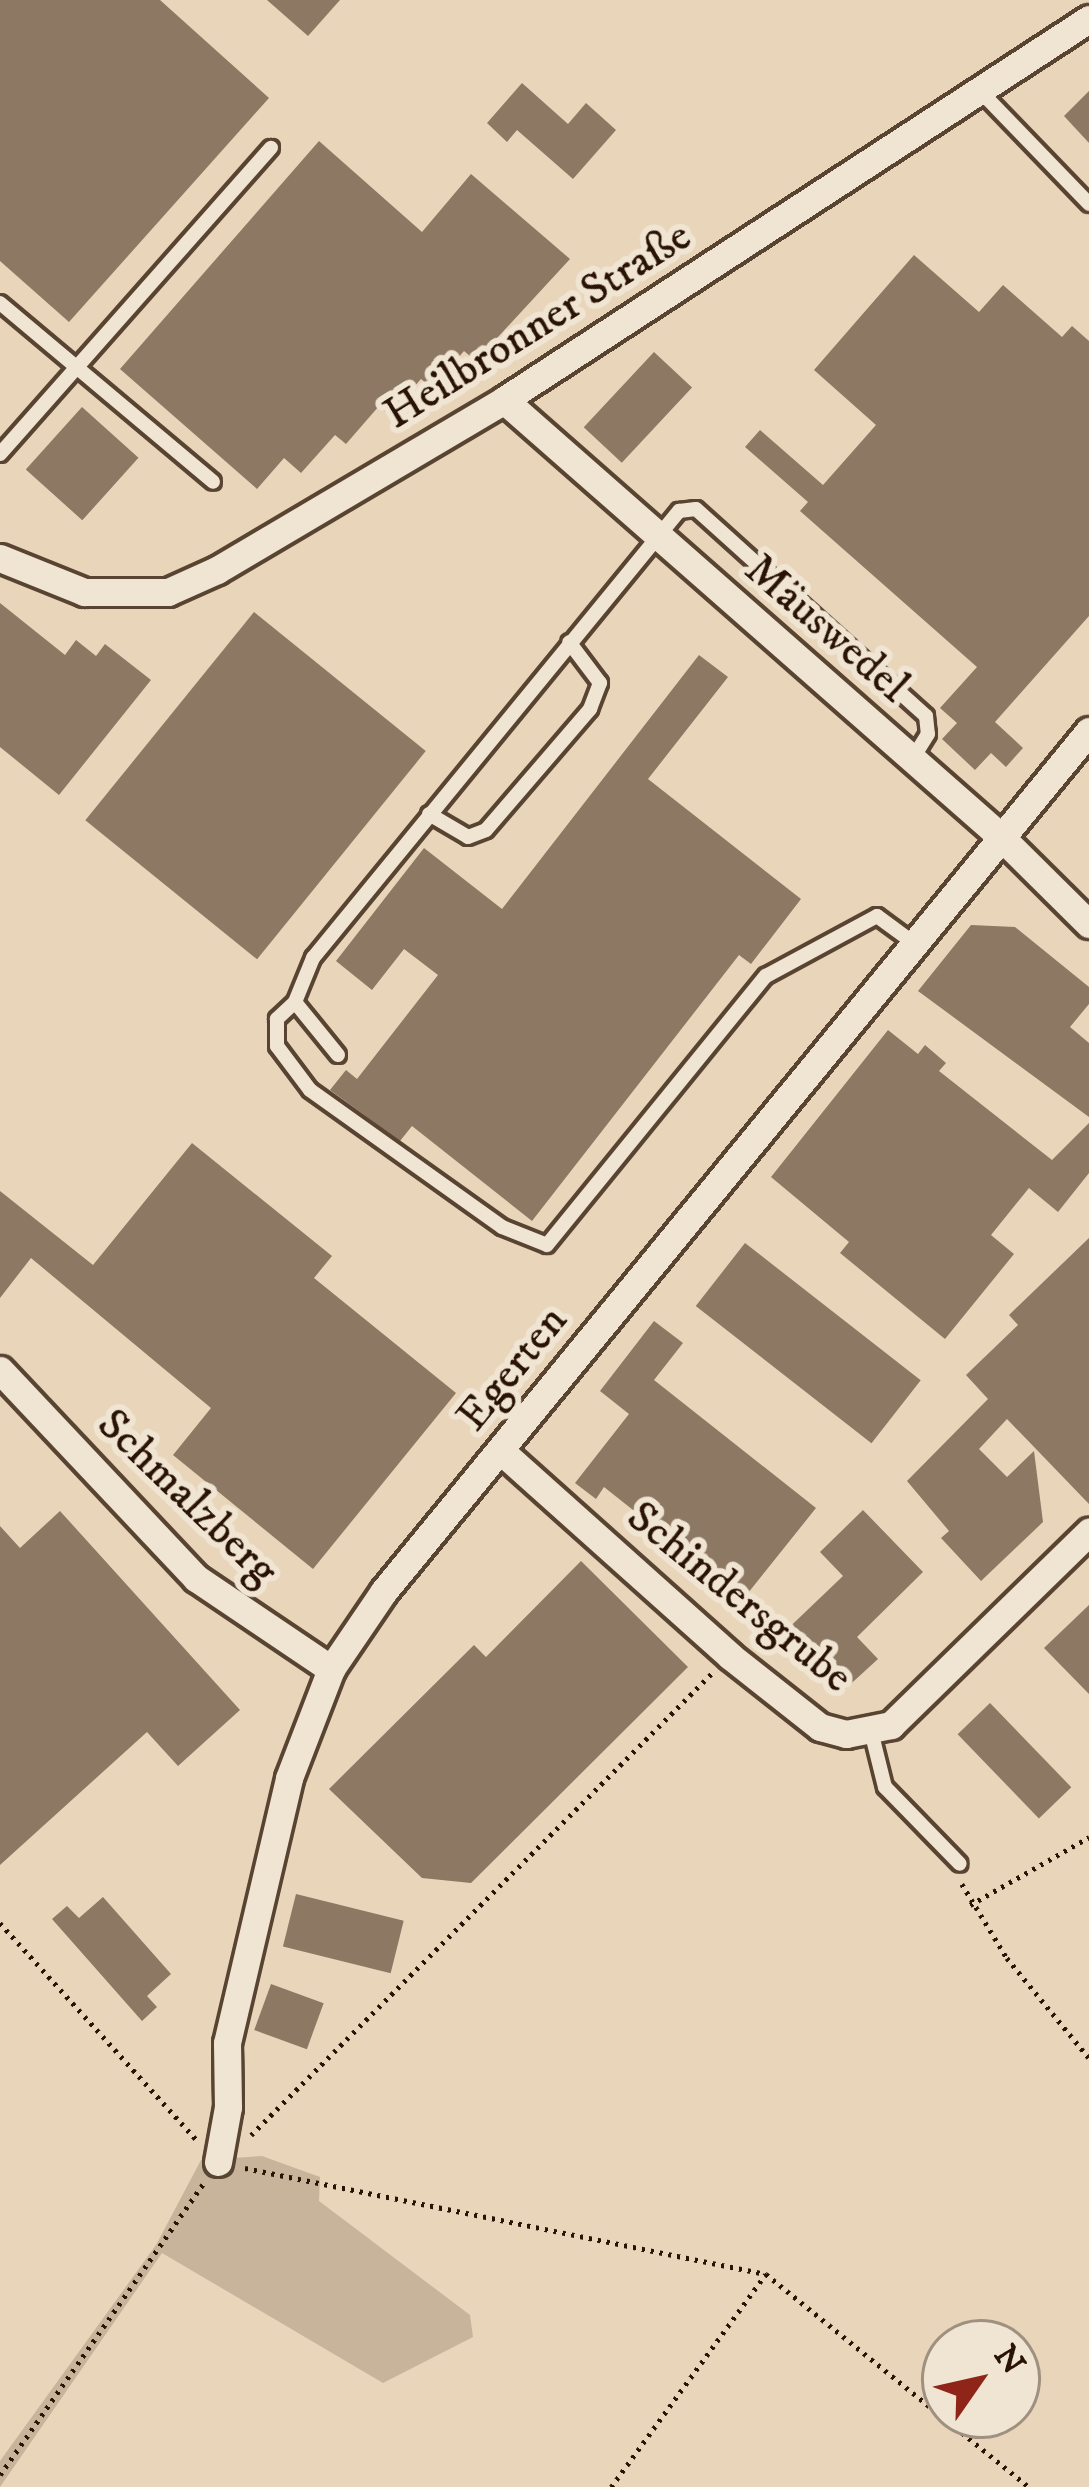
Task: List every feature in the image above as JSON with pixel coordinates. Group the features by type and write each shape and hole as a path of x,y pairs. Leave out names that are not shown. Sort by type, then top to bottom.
{"street":[{"name":"Heilbronner Straße","path":"0,559 84,592 168,592 304,522 504,400 1089,19"},
{"name":"Mäuswedel","path":"504,400 998,834 1089,924"},
{"name":"Egerten","path":"218,2161 228,2108 226,2043 289,1778 331,1669 384,1591 998,834 1089,731"},
{"name":"Schmalzberg","path":"0,1370 196,1578 331,1669"},
{"name":"Schindersgrube","path":"501,1451 730,1656 820,1726 871,1731 891,1725 1089,1532"}],"lane":[{"path":"980,91 1089,204"},
{"path":"0,454 271,148"},
{"path":"0,303 213,482"},
{"path":"911,941 877,916 766,976 547,1245 502,1227 310,1090 277,1046 277,1019 295,1002 313,958 656,534 680,511 696,509 926,716 928,734 912,760"},
{"path":"429,814 468,837 486,830 590,709 600,683 569,642"},
{"path":"295,1002 338,1055"},
{"path":"871,1731 885,1787 960,1864"}],"path":[{"path":"0,2475 218,2161 730,1656"},
{"path":"970,1905 1089,1837"},
{"path":"960,1864 970,1905 1089,2057"},
{"path":"0,1923 158,2104 218,2161 766,2274 1029,2487"},
{"path":"611,2487 766,2274"}],"shaded area":[{"path":"262,2156 320,2177 319,2201 470,2315 473,2337 383,2383 162,2253 0,2487 0,2461 156,2245 201,2160"}],"building":[{"path":"0,0 160,0 269,98 69,322 0,261"},
{"path":"267,0 340,0 308,36"},
{"path":"522,83 568,124 586,103 616,130 573,179 517,130 507,142 487,123"},
{"path":"1089,91 1089,143 1064,116"},
{"path":"319,141 422,232 471,174 570,259 476,361 464,351 432,388 421,379 389,415 379,406 346,444 335,435 301,473 284,458 257,489 120,369"},
{"path":"914,255 979,312 1003,285 1062,337 1072,326 1089,341 1089,616 995,722 1023,748 1006,767 991,753 975,770 942,739 957,723 940,708 977,667 800,511 808,502 745,447 760,430 823,485 876,425 814,370"},
{"path":"654,352 692,387 622,463 584,427"},
{"path":"82,407 138,458 82,520 26,469"},
{"path":"0,603 65,655 76,640 96,656 105,644 151,680 59,795 0,747"},
{"path":"254,612 426,751 257,959 85,820"},
{"path":"699,655 728,677 648,779 801,899 751,964 739,955 532,1221 412,1126 400,1141 330,1090 346,1070 357,1079 438,975 404,949 372,990 336,961 424,848 502,909"},
{"path":"971,925 1015,927 1089,987 1089,1004 1070,1027 1089,1043 1089,1117 918,991"},
{"path":"888,1030 918,1054 925,1045 946,1063 939,1071 1052,1160 1089,1123 1089,1173 1058,1212 1029,1188 991,1235 1014,1254 945,1339 840,1253 849,1242 771,1177"},
{"path":"192,1143 332,1256 314,1278 456,1393 313,1569 173,1455 211,1408 31,1258 0,1298 0,1191 93,1265"},
{"path":"1089,1238 1089,1504 1007,1419 979,1449 1007,1477 1034,1451 1043,1522 981,1581 941,1538 949,1531 907,1481 988,1399 966,1375 1018,1325 1009,1315"},
{"path":"745,1243 921,1380 871,1443 696,1306"},
{"path":"654,1321 683,1343 654,1380 816,1508 744,1598 604,1487 596,1499 575,1483 629,1414 600,1391"},
{"path":"863,1510 923,1572 857,1637 878,1659 843,1691 815,1661 805,1670 776,1640 843,1576 820,1552"},
{"path":"60,1511 240,1710 178,1766 147,1732 0,1865 0,1526 20,1548"},
{"path":"581,1561 688,1667 471,1883 422,1878 329,1789 474,1645 486,1657"},
{"path":"1089,1605 1089,1694 1044,1648"},
{"path":"990,1703 1071,1787 1039,1818 958,1734"},
{"path":"296,1894 404,1921 391,1973 283,1946"},
{"path":"103,1897 171,1974 147,1996 157,2007 142,2021 52,1919 67,1906 79,1918"},
{"path":"271,1984 324,2003 307,2049 254,2030"}]}
